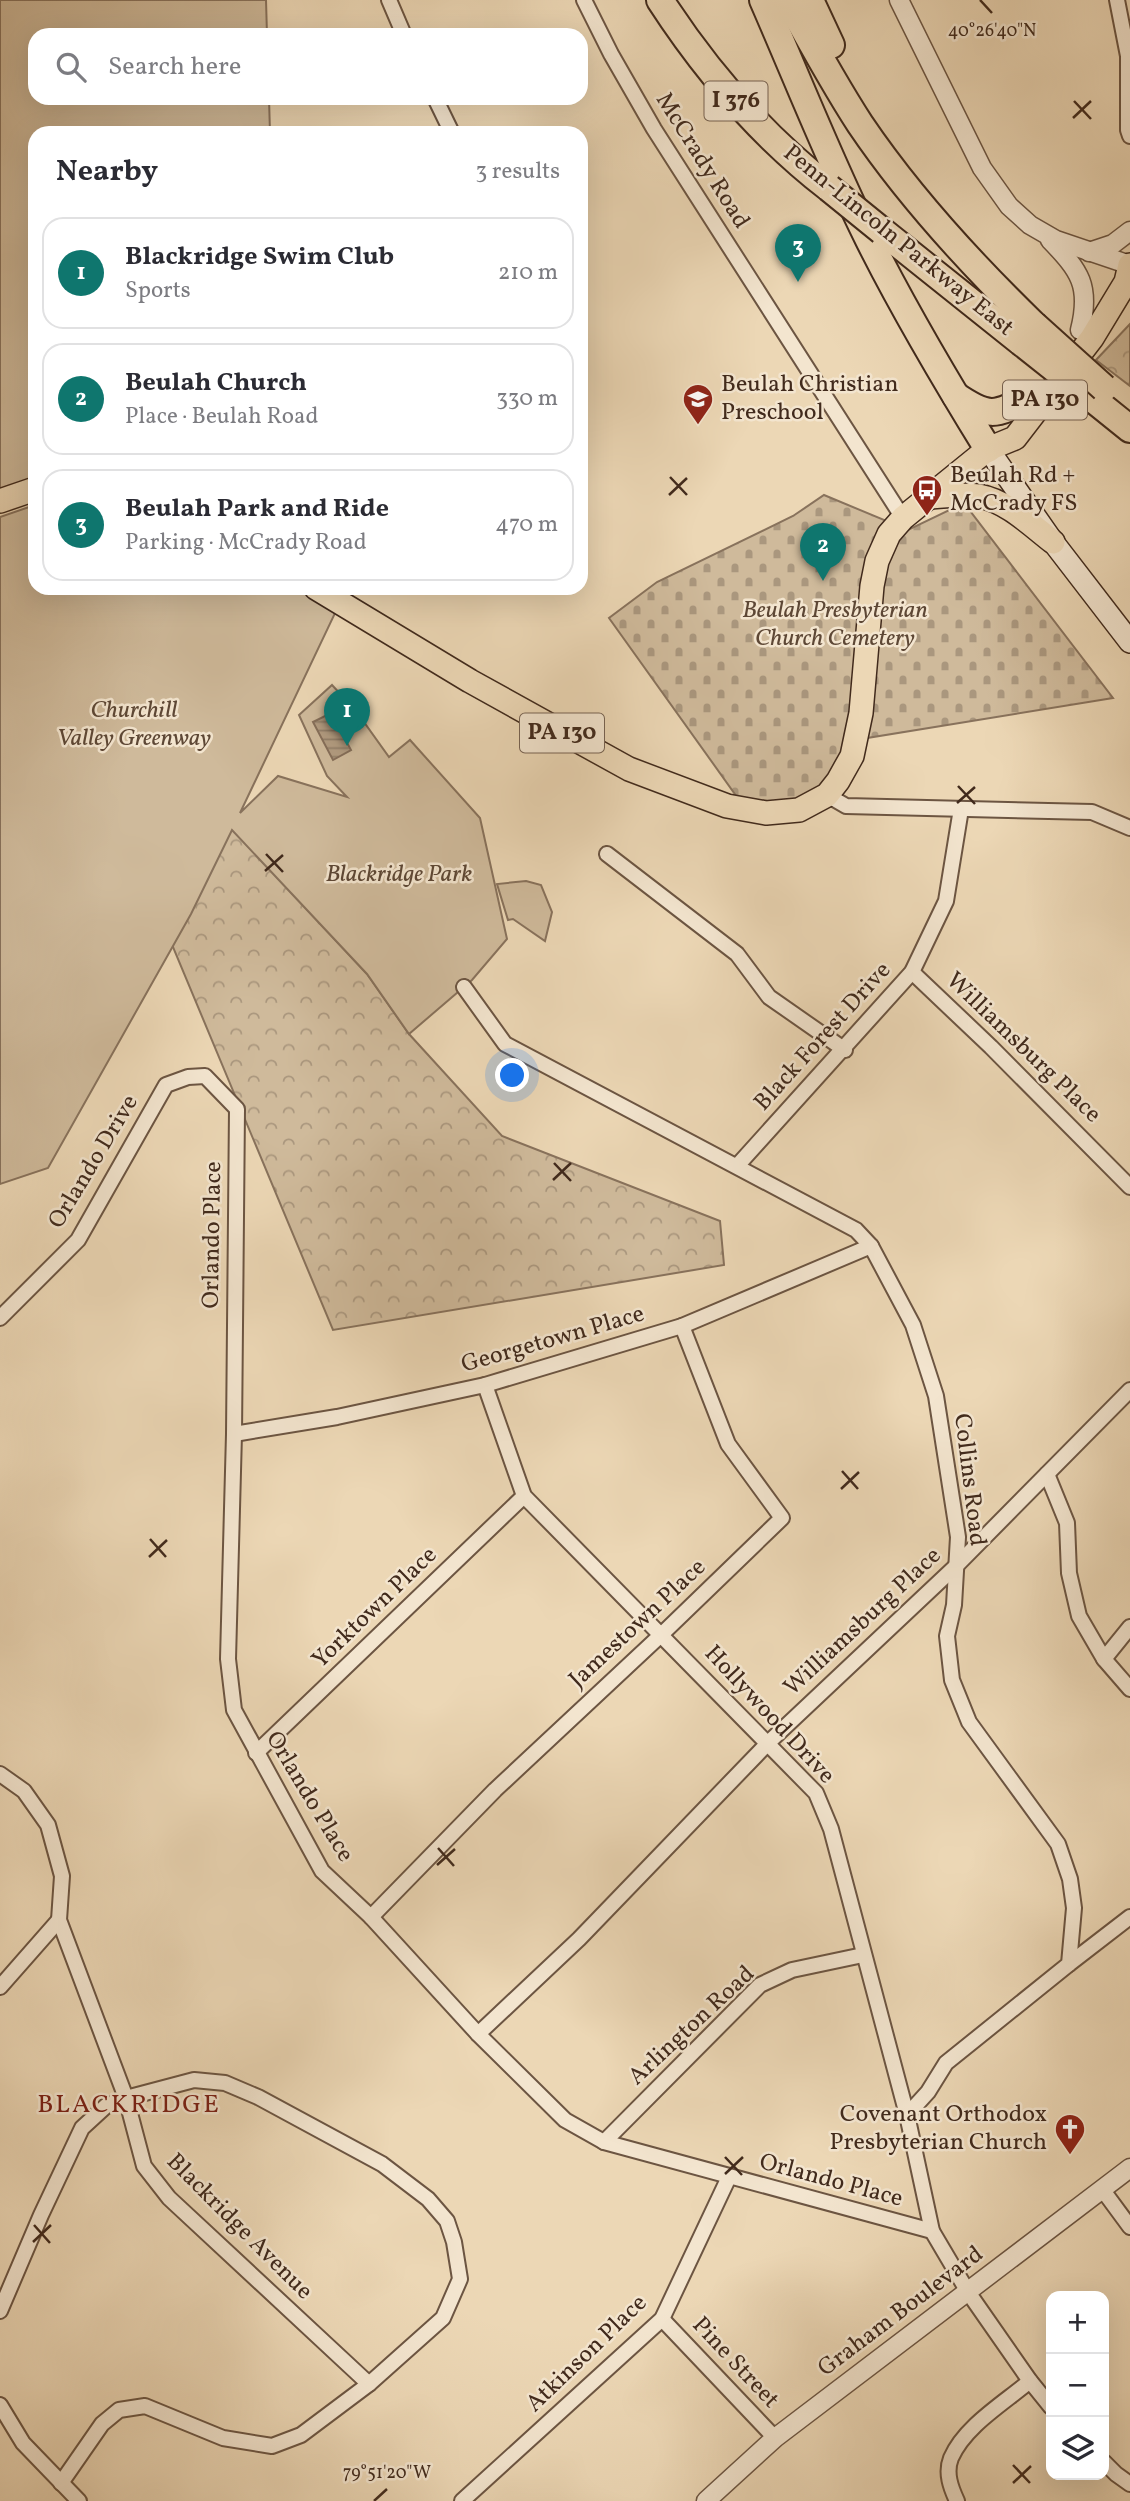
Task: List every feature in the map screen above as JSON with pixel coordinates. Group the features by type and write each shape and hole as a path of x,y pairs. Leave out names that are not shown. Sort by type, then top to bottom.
{"highway":[{"name":"Penn-Lincoln Parkway East","path":"660,0 732,96 777,143 882,231 1027,334 1099,394 1130,429"},
{"path":"752,0 878,258 988,449"},
{"path":"763,0 808,110"},
{"name":"Penn-Lincoln Parkway East","path":"788,0 834,82 879,151 1027,334"},
{"path":"810,0 879,151"},
{"name":"Penn-Lincoln Parkway East","path":"1099,394 1130,409"},
{"path":"955,395 979,410 993,413 1004,411 1028,397"}],"main road":[{"name":"PA 130","path":"328,595 542,722 629,769 727,806 766,813 799,810 827,795 848,766 856,744 861,713 869,604 874,572 885,541 903,518 988,449 1080,330 1115,277 1130,265"},
{"name":"PA 130","path":"988,449 1015,438 1083,351 1126,282 1130,265"},
{"path":"988,449 1001,472 1130,642"},
{"path":"0,501 28,491"},
{"path":"929,497 969,495 993,500 1053,542"}],"street":[{"path":"389,0 401,28"},
{"name":"McCrady Road","path":"584,0 611,54 661,139 903,518"},
{"path":"899,0 990,182 1014,211 1043,233 1073,264 1083,284 1085,307 1080,330"},
{"path":"1117,0 1128,56 1130,136"},
{"path":"438,105 449,126"},
{"path":"1089,251 1107,246 1130,231"},
{"path":"1043,233 1130,265"},
{"path":"827,795 846,806 1092,812 1130,828"},
{"name":"Black Forest Drive","path":"737,1166 845,1050 912,972 946,901 961,808"},
{"path":"607,854 737,954 769,997 845,1050"},
{"name":"Williamsburg Place","path":"912,972 1130,1187"},
{"name":"Collins Road","path":"464,987 505,1044 856,1230 871,1246 913,1325 936,1396 958,1537 954,1605 947,1636 952,1680 969,1721 1058,1844 1070,1879 1074,1908 1069,1964"},
{"name":"Orlando Drive","path":"0,1318 78,1240 166,1085 188,1077 205,1076"},
{"name":"Orlando Place","path":"205,1076 237,1109 234,1434 228,1660 234,1710 322,1871 371,1917 478,2034 565,2120 604,2141 932,2231"},
{"name":"Georgetown Place","path":"234,1434 337,1417 485,1385 681,1326 871,1246"},
{"name":"Jamestown Place","path":"371,1917 495,1790 782,1518 728,1444 681,1326"},
{"name":"Hollywood Drive","path":"485,1385 524,1496 817,1793 831,1829 907,2115 932,2231 968,2292 1046,2401"},
{"name":"Williamsburg Place","path":"478,2034 579,1939 769,1742 956,1566 1130,1390"},
{"path":"1046,1474 1067,1523 1069,1573 1079,1616 1104,1659 1130,1689"},
{"name":"Yorktown Place","path":"256,1753 524,1496"},
{"path":"1104,1659 1130,1627"},
{"name":"Blackridge Avenue","path":"0,1774 24,1791 48,1825 62,1876 59,1920 126,2098 144,2166 169,2198 369,2384"},
{"path":"907,2115 928,2092 946,2063 1130,1917"},
{"path":"0,1987 59,1920"},
{"name":"Arlington Road","path":"604,2141 760,1985 792,1970 863,1955"},
{"path":"0,2311 40,2216 82,2128 106,2106 194,2080 225,2083 258,2097 382,2164 428,2199 447,2221 454,2242 460,2279 443,2318 369,2384 301,2435 272,2446 223,2438 145,2406 119,2410 102,2424 61,2483"},
{"name":"Graham Boulevard","path":"706,2501 775,2438 1130,2168"},
{"name":"Atkinson Place","path":"462,2501 662,2319 729,2177"},
{"path":"1102,2189 1130,2227"},
{"name":"Pine Street","path":"662,2319 775,2438"},
{"path":"957,2501 949,2483 950,2460 966,2436 1030,2381"},
{"path":"0,2405 23,2443 79,2501"},
{"path":"1109,2467 1130,2484"}],"green space":[{"path":"0,0 266,0 267,28 28,28 28,105 269,105 270,126 28,126 28,481 0,492"},
{"path":"1130,324 1130,386 1096,360"},
{"name":"Beulah Presbyterian Church Cemetery","path":"824,495 908,530 964,503 1113,698 849,741 833,776 813,794 789,801 737,797 609,618 657,582 793,516"},
{"name":"Churchill Valley Greenway","path":"28,507 28,595 314,595 337,609 240,813 278,776 347,797 327,776 299,715 332,685 356,711 389,757 410,740 480,818 507,939 472,980 409,1034 367,974 232,830 191,914 48,1168 0,1184 0,517"},
{"path":"228,825 367,974 409,1034 502,1136 720,1221 724,1265 333,1330 155,904"},
{"path":"526,881 541,885 552,912 545,941 513,919 508,920 497,884"}],"shaded area":[{"path":"331,713 351,750 333,760 313,722"}],"place":[{"name":"Beulah Park and Ride","path":"798,282"},
{"name":"Beulah Christian Preschool","path":"698,426"},
{"name":"Beulah Rd + McCrady FS","path":"927,517"},
{"name":"Beulah Church","path":"823,581"},
{"name":"Blackridge Swim Club","path":"347,746"},
{"name":"Covenant Orthodox Presbyterian Church","path":"1070,2156"}],"district":[{"name":"BLACKRIDGE","path":"129,2105"}],"park label":[{"name":"Blackridge Park","path":"399,875"}]}
